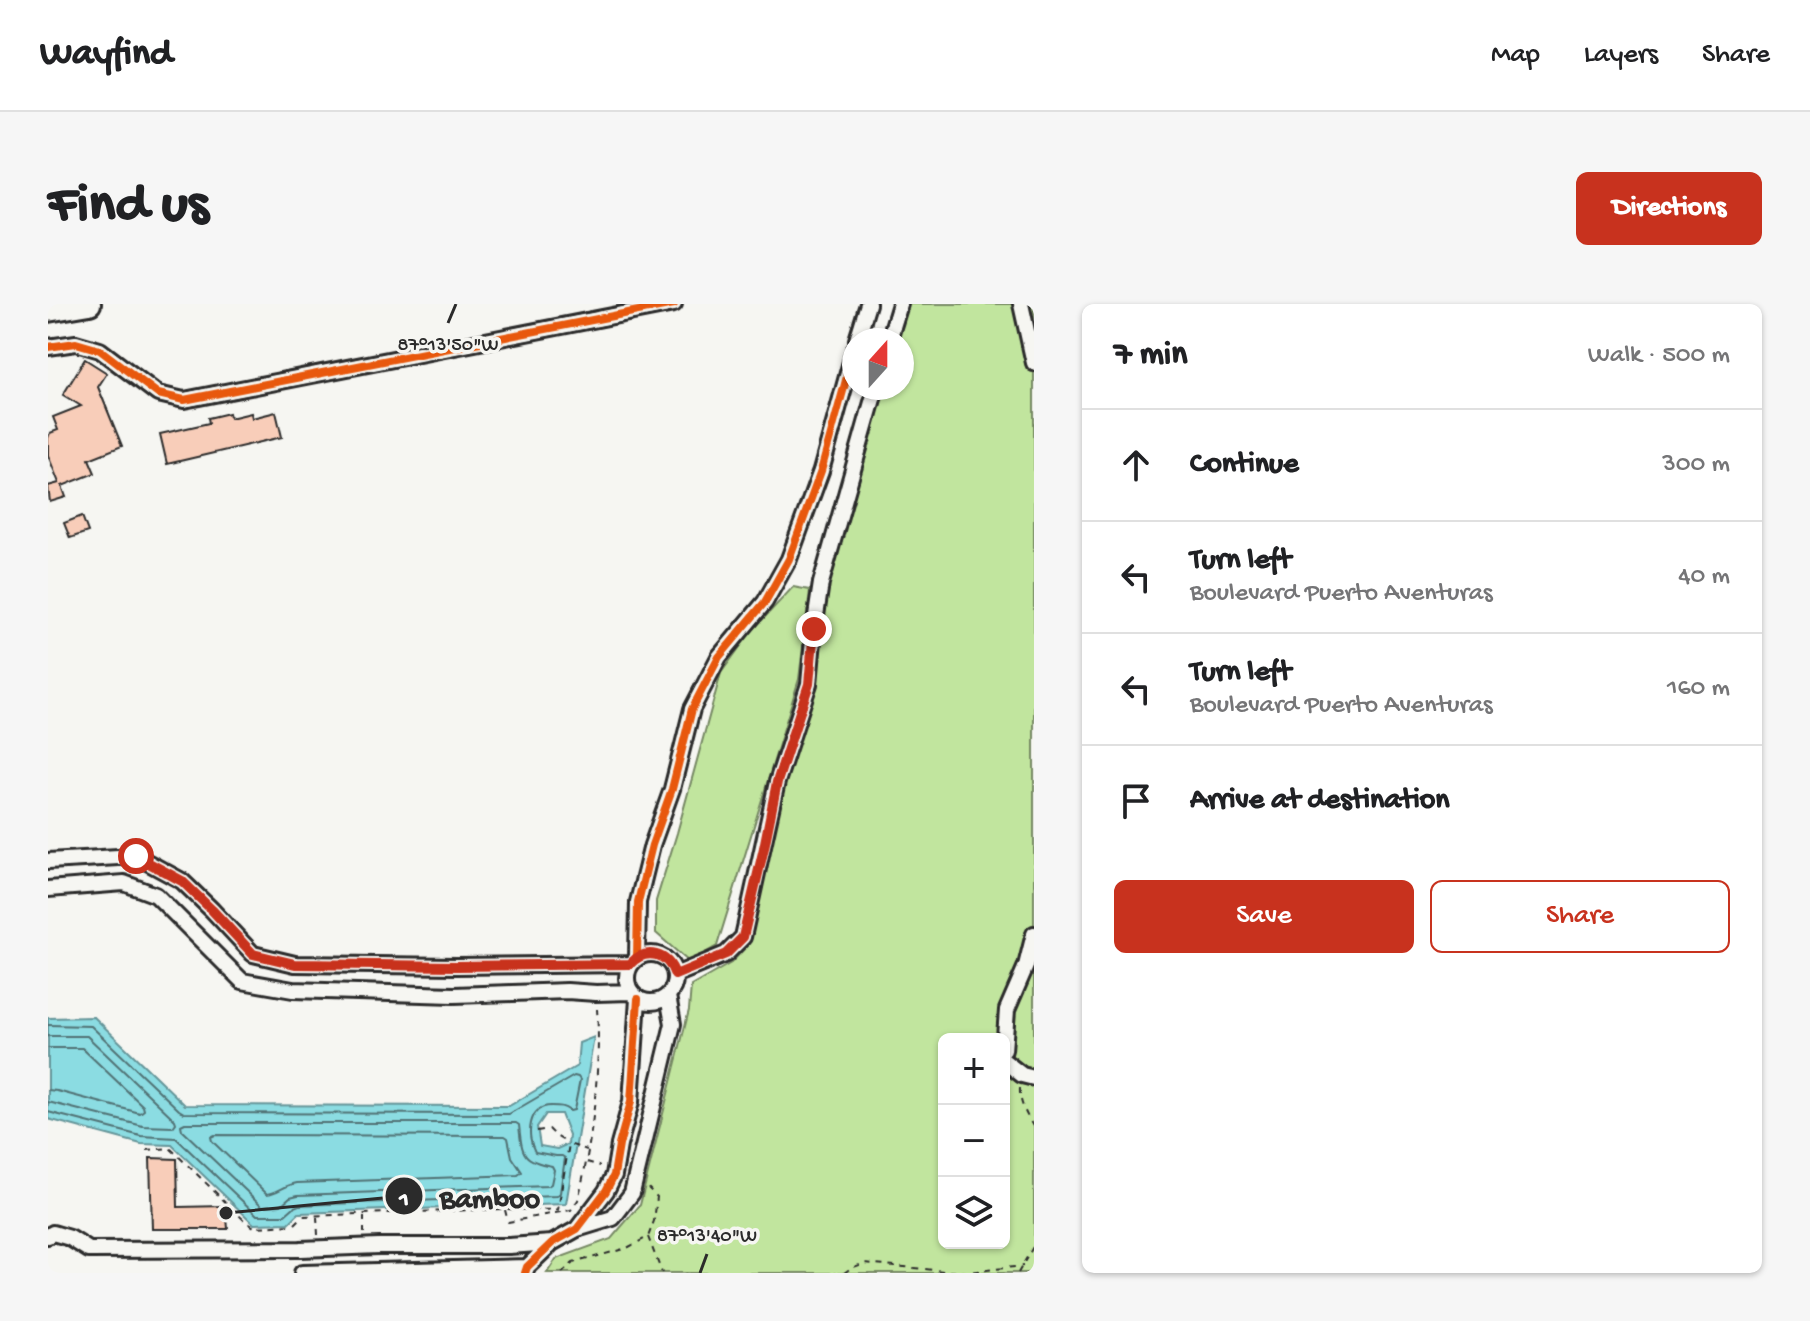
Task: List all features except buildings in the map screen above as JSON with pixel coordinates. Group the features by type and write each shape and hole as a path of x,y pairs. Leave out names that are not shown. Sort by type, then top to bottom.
{"highway":[{"path":"48,311 90,304"}],"street":[{"path":"48,347 76,343 100,350 158,394 184,400 674,304"},
{"path":"861,328 868,304"},
{"path":"893,328 900,304"},
{"path":"1021,304 1034,363"},
{"path":"577,1229 606,1191 614,1175 631,1102 634,995 626,978 634,961 638,902 692,709 719,657 765,602 789,559 821,471 842,395"},
{"path":"675,975 726,954 743,937 777,782 809,684 821,583 873,400"},
{"path":"48,861 136,856 182,881 253,954 295,964 634,961 653,954 668,960 675,975 668,996 673,1024 632,1193 613,1218 577,1229 552,1243 526,1270 302,1273"},
{"path":"48,889 124,883 156,895 242,981 293,990 454,995 567,991 634,995 654,1002 668,996"},
{"path":"1005,1033 1007,1010 1030,972 1034,934"},
{"path":"396,965 398,993"},
{"path":"1010,1065 1028,1077"},
{"path":"48,1236 53,1233 70,1238 89,1250 552,1243"},
{"path":"364,1246 377,1272"},
{"path":"353,1273 364,1246"}],"path":[{"path":"504,1209 508,1222 571,1210 578,1200 594,1116 599,1027 596,993"},
{"path":"1028,1077 1020,1094 1034,1128"},
{"path":"537,1131 549,1129 569,1144 587,1150"},
{"path":"147,1150 170,1148 254,1227 294,1225 303,1216 558,1210 569,1144"},
{"path":"364,1214 364,1246"},
{"path":"316,1216 318,1248"},
{"path":"648,1237 662,1273"},
{"path":"1018,1273 1034,1245"},
{"path":"844,1273 865,1263 968,1272 1023,1266"},
{"path":"905,1267 909,1273"}],"green space":[{"path":"907,304 1034,304 1034,1273 547,1273 556,1259 611,1239 640,1205 689,1010 691,986 731,963 749,944 786,774 815,688 822,617 838,535 879,400 914,400 914,328 900,328"},
{"path":"793,587 810,590 799,679 717,946 689,962 656,933 656,901 721,673 751,632"}],"water":[{"path":"94,1017 185,1105 509,1106 577,1066 579,1043 594,1037 566,1204 299,1213 289,1223 254,1224 172,1145 141,1144 48,1119 48,1018","holes":["546,1114 561,1114 569,1135 568,1144 557,1149 540,1146 537,1127"]}],"cycle path":[{"path":"48,347 76,343 100,350 158,394 184,400 674,304"},
{"path":"637,958 638,902 692,709 719,657 765,602 789,559 821,471 842,395"},
{"path":"525,1273 527,1267 552,1243 577,1229 606,1191 614,1175 631,1102 638,999"}],"place":[{"name":"Bamboo","path":"226,1213"}],"route":[{"path":"136,856 182,881 253,954 295,964 630,964 644,954 653,954 668,960 675,975 726,954 743,937 777,782 809,684 814,629"}]}
